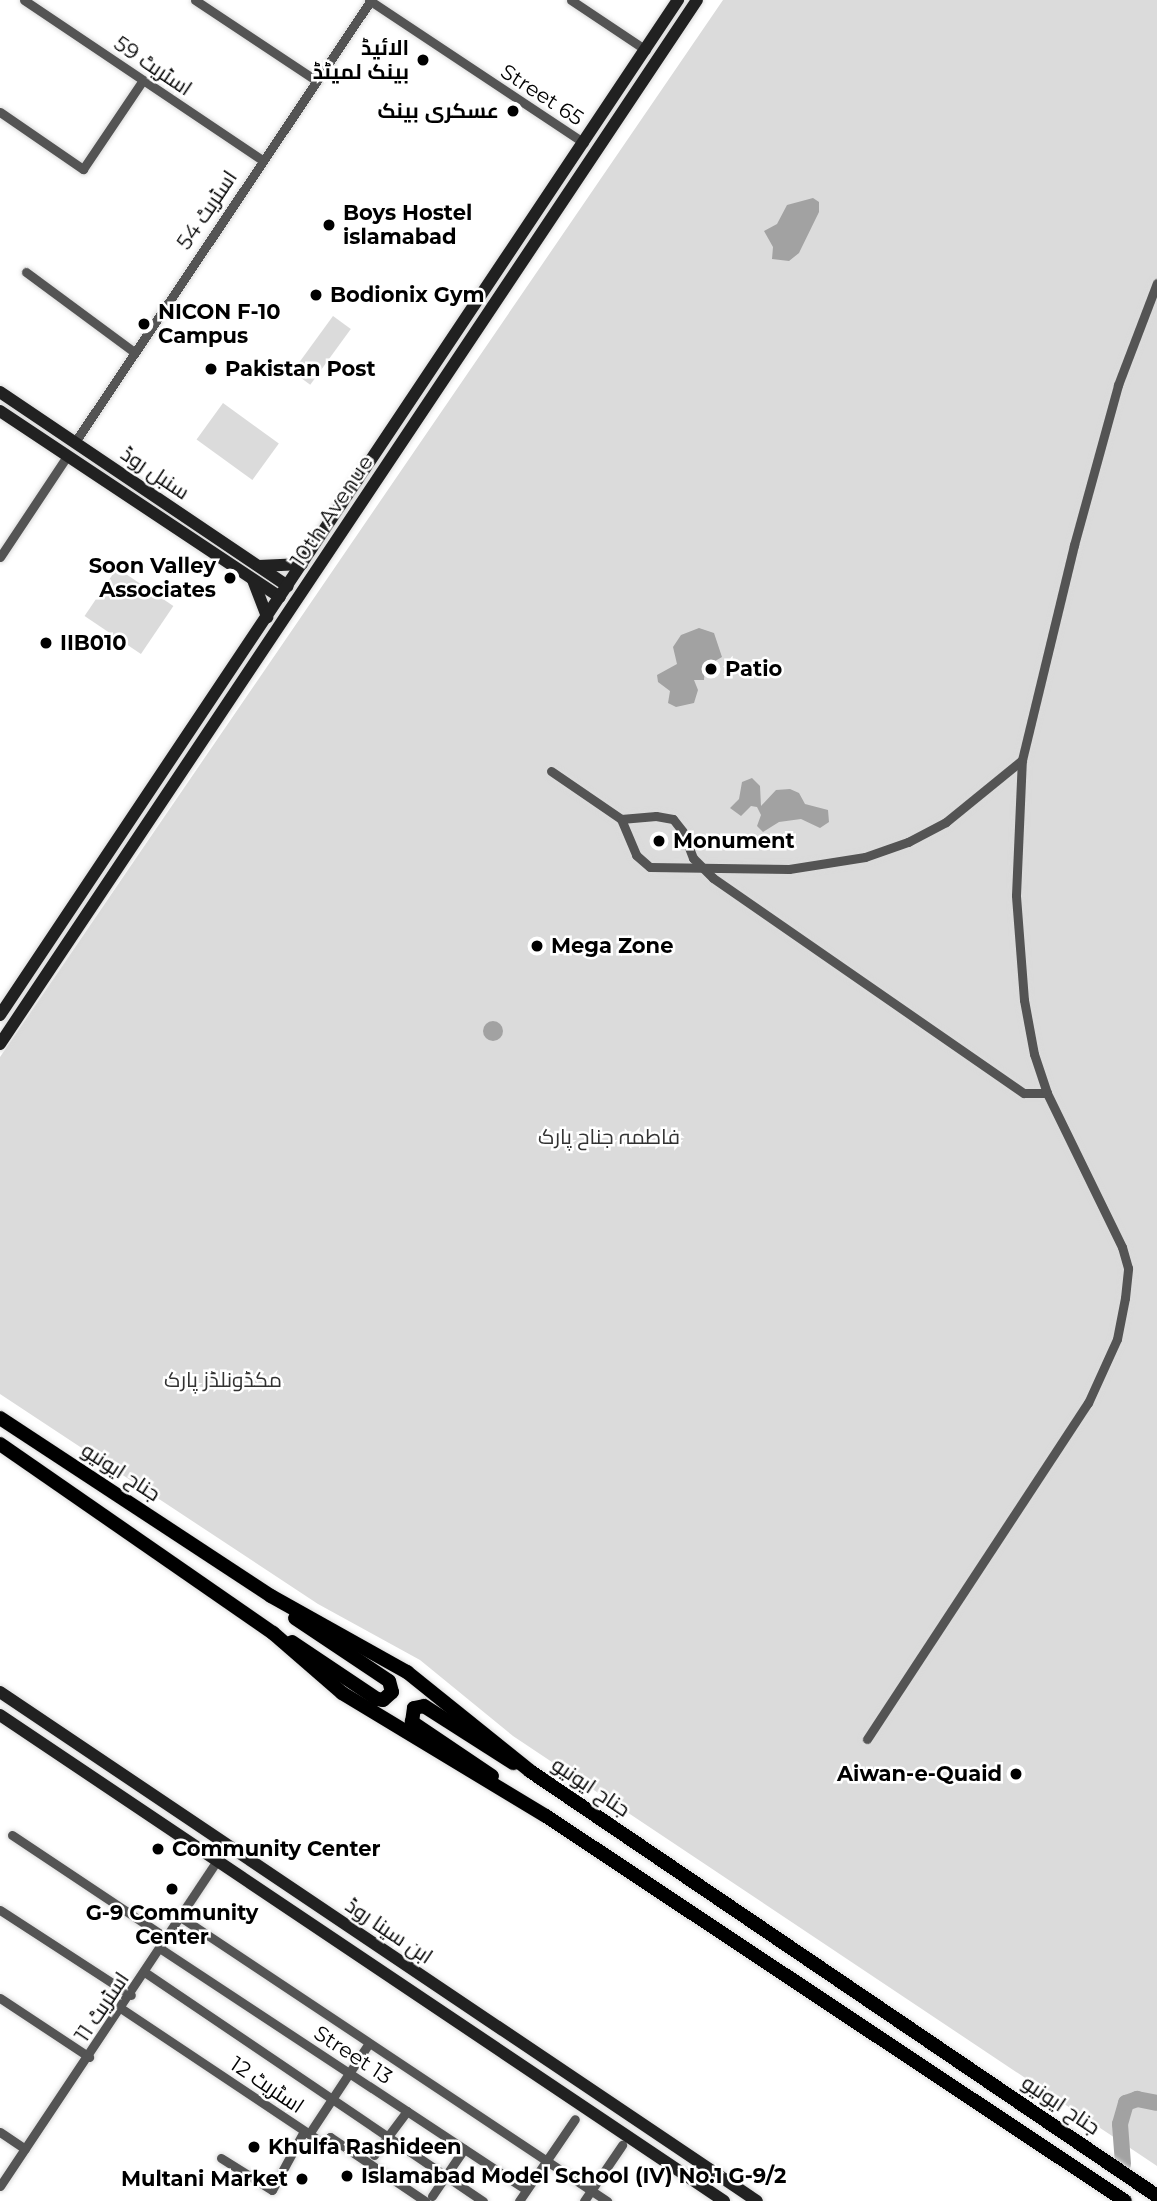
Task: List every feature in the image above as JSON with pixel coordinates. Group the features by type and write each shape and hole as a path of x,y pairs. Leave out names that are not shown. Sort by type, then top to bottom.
{"main road":[{"name":"10th Avenue","path":"0,1015 678,0"},
{"name":"10th Avenue","path":"0,1044 697,0"},
{"path":"522,236 534,244"},
{"name":"سنبل روڈ","path":"0,392 259,566 284,591"},
{"name":"سنبل روڈ","path":"0,411 253,580 284,591"},
{"path":"379,449 391,458"},
{"path":"259,566 302,564"},
{"path":"253,580 267,617"},
{"path":"48,942 62,951"},
{"name":"جناح ایونیو","path":"0,1415 271,1596 407,1672 530,1771 1157,2196"},
{"path":"0,1444 273,1633 377,1699 383,1700 392,1692 388,1681 283,1610 271,1596"},
{"path":"273,1633 342,1693 458,1767 505,1789 1125,2201"},
{"name":"ابن سینا روڈ","path":"0,1692 757,2201"},
{"path":"505,1789 488,1772 412,1722 414,1708 424,1706 490,1752 530,1771"},
{"name":"ابن سینا روڈ","path":"0,1715 724,2201"}],"street":[{"name":"اسٹریٹ 59","path":"24,0 37,4 262,160"},
{"path":"195,0 317,81"},
{"name":"اسٹریٹ 54","path":"75,442 370,0"},
{"name":"Street 65","path":"370,0 584,143"},
{"path":"571,0 646,50"},
{"path":"0,112 83,169 143,80"},
{"path":"26,272 134,352"},
{"path":"867,1739 1088,1403 1117,1339 1128,1268 1112,1221 1047,1093 1034,1054 1024,1000 1016,895 1022,760 1118,385 1157,284"},
{"path":"1,555 67,456"},
{"path":"551,771 621,819 636,855 650,867 789,869 865,857 946,822 1022,760"},
{"path":"621,819 673,819 699,866 1024,1093 1047,1093"},
{"path":"12,1835 168,1939"},
{"name":"اسٹریٹ 11","path":"0,2186 146,1973 228,1844"},
{"path":"0,1910 131,1995"},
{"path":"182,1918 607,2201"},
{"name":"Street 13","path":"161,1950 526,2190"},
{"path":"146,1973 329,2100 483,2201"},
{"path":"0,1998 89,2057"},
{"name":"اسٹریٹ 12","path":"122,2009 326,2146 330,2137 428,2199"},
{"path":"221,2158 272,2190 307,2132 369,2043"},
{"path":"374,2155 407,2112"},
{"path":"519,2201 575,2119"},
{"path":"0,2132 25,2149"},
{"path":"584,2201 622,2145"},
{"path":"428,2199 464,2149"}],"green space":[{"name":"فاطمہ جناح پارک","path":"723,0 1157,0 1157,2166 513,1736 420,1660 318,1604 0,1394 0,1057"},
{"path":"333,316 351,329 310,385 292,372"},
{"path":"223,403 279,444 252,480 197,439"},
{"path":"117,568 173,606 141,654 85,616"}],"shaded area":[{"path":"813,198 819,202 819,212 799,253 789,261 772,259 773,247 764,231 777,224 787,205"},
{"path":"699,628 714,633 722,657 705,667 704,680 694,680 698,690 694,703 676,707 668,703 670,691 658,682 657,675 677,664 673,647 681,635"},
{"path":"752,778 760,786 761,806 776,790 790,789 799,793 805,804 828,810 829,822 820,828 801,819 779,822 763,832 757,826 761,815 757,807 751,806 741,816 730,808 739,799 742,782"},
{"path":"489,1021 497,1021 503,1031 497,1041 489,1041 483,1035 483,1027"}],"waterway":[{"path":"1123,2164 1120,2124 1126,2103 1137,2099 1157,2103"}],"place":[{"name":"الائیڈ بینک لمیٹڈ","path":"423,60"},
{"name":"عسکری بینک","path":"513,111"},
{"name":"Boys Hostel islamabad","path":"329,225"},
{"name":"Bodionix Gym","path":"316,295"},
{"name":"NICON F-10 Campus","path":"144,324"},
{"name":"Pakistan Post","path":"211,369"},
{"name":"Soon Valley Associates","path":"230,578"},
{"name":"IIB010","path":"46,643"},
{"name":"Patio","path":"711,669"},
{"name":"Monument","path":"659,841"},
{"name":"Mega Zone","path":"537,946"},
{"name":"Aiwan-e-Quaid","path":"1016,1774"},
{"name":"Community Center","path":"158,1849"},
{"name":"G-9 Community Center","path":"172,1889"},
{"name":"Khulfa Rashideen","path":"254,2147"},
{"name":"Islamabad Model School (IV) No.1 G-9/2","path":"347,2176"},
{"name":"Multani Market","path":"302,2179"}],"park label":[{"name":"مکڈونلڈز پارک","path":"223,1380"}]}
